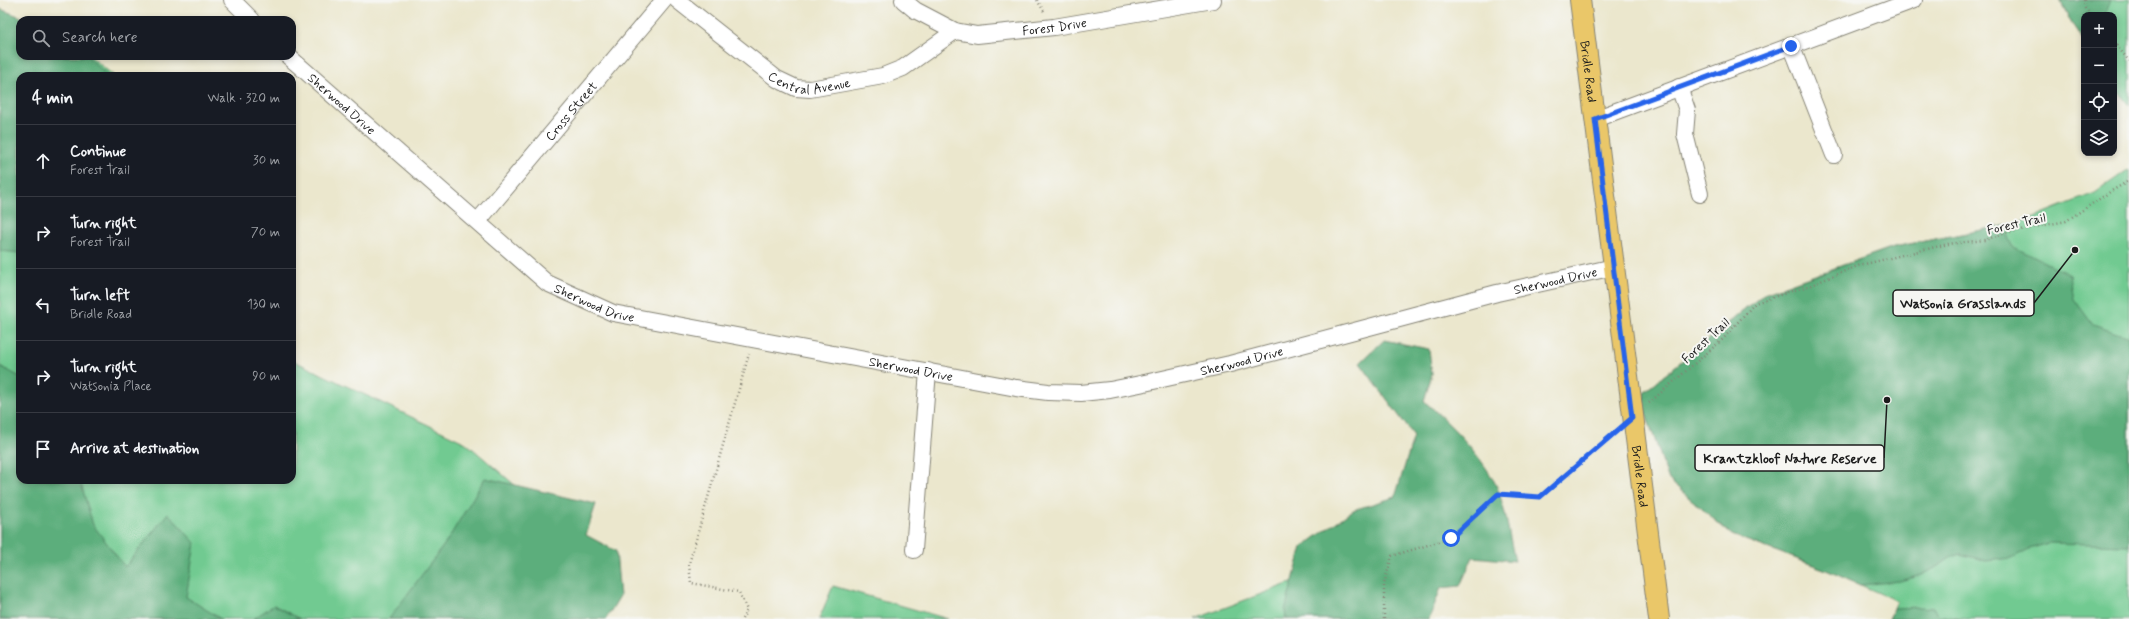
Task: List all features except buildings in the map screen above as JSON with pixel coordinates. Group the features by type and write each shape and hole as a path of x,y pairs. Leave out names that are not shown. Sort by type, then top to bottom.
{"main road":[{"name":"Bridle Road","path":"1580,0 1658,619"}],"street":[{"path":"232,0 248,16"},
{"name":"Cross Street","path":"478,221 664,0"},
{"name":"Central Avenue","path":"677,0 777,79 796,88 810,89 883,76 903,68 955,31"},
{"name":"Forest Drive","path":"903,0 915,10 955,31 977,35 1022,31 1213,0"},
{"path":"1595,119 1914,0"},
{"path":"1791,46 1834,155"},
{"name":"Sherwood Drive","path":"293,60 547,283 575,297 613,313 928,372 1048,392 1081,393 1110,390 1230,364 1497,292 1614,267"},
{"path":"1680,87 1687,110 1684,134 1700,194"},
{"path":"914,550 928,372"}],"path":[{"path":"2084,0 2085,8 2088,12"},
{"path":"2117,46 2129,61"},
{"name":"Forest Trail","path":"1384,619 1384,584 1392,556 1451,538 1498,494 1540,497 1723,339 1755,303 1811,286 1857,266 1926,249 1985,240 2005,233 2066,221 2096,203 2113,190 2129,182"},
{"path":"742,619 747,610 739,592 691,583 689,564 753,340"}],"green space":[{"path":"2060,0 2129,0 2129,106 2117,89 2117,12 2081,12 2081,37 2072,24"},
{"path":"2060,0 2111,0 2106,12 2081,12 2081,37 2072,24"},
{"path":"0,9 18,16 16,16 16,60 91,60 104,72 16,72 16,253 0,251"},
{"path":"0,15 16,48 16,60 95,60 109,72 16,72 16,484 296,484 296,362 466,443 603,561 584,619 0,619"},
{"path":"2129,169 2129,619 1889,619 1897,601 1824,569 1732,535 1669,480 1644,408 1644,392 1765,293 1894,247 2019,223 2095,193"},
{"path":"2003,226 2012,246 2070,275 2074,299 2093,325 2129,337 2129,545 2049,543 2029,549 2012,558 1986,561 1961,554 1950,558 1939,566 1921,575 1900,581 1860,585 1824,569 1732,535 1669,480 1644,408 1644,392 1765,293 1894,247"},
{"path":"1384,340 1429,349 1432,374 1424,401 1444,419 1471,448 1494,481 1504,509 1515,561 1473,557 1460,586 1441,588 1429,619 1286,619 1285,610 1302,547 1353,510 1395,497 1414,436 1360,363"},
{"path":"0,366 16,375 16,484 81,484 93,525 125,567 168,513 195,543 186,597 221,619 0,619"},
{"path":"485,478 596,504 586,535 616,551 620,596 606,619 389,619 447,541"},
{"path":"1293,582 1416,619 1195,619"},
{"path":"833,586 948,619 819,619"},
{"path":"274,605 300,619 253,619"},
{"path":"1894,608 1933,608 1938,615 1962,619 1889,619"}],"place":[{"name":"Watsonia Grasslands","path":"2075,250"},
{"name":"Krantzkloof Nature Reserve","path":"1887,400"}],"route":[{"path":"1451,538 1498,494 1540,497 1632,418 1595,119 1791,46"}]}
